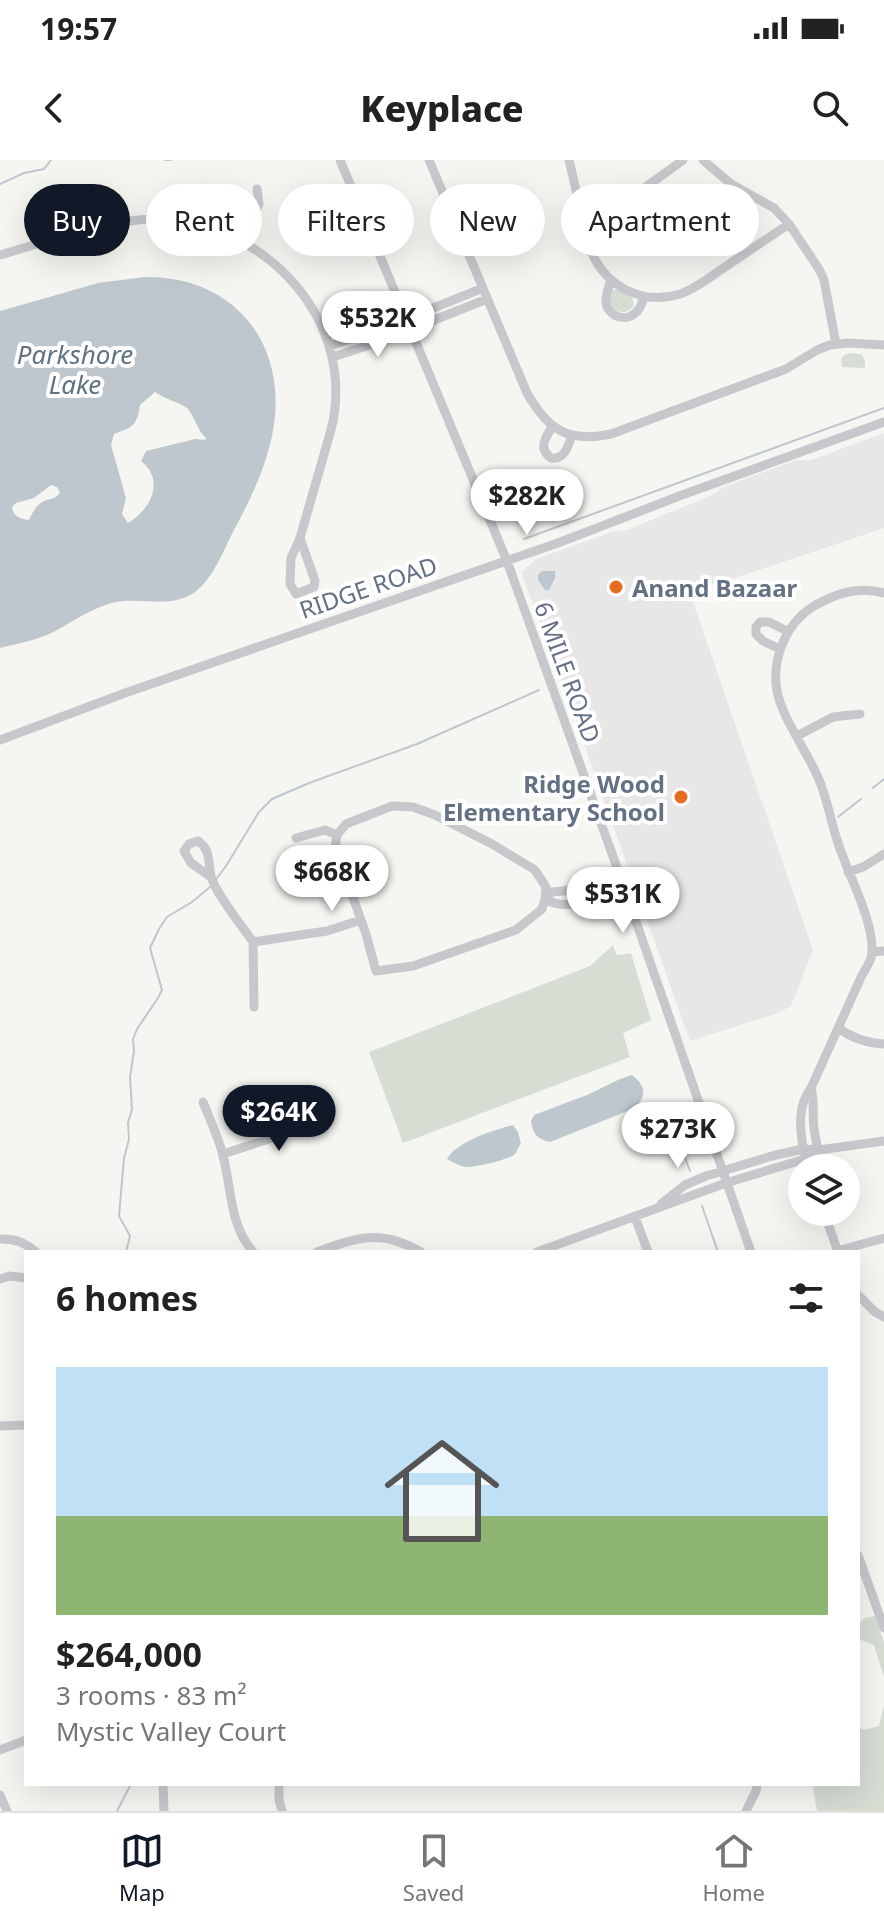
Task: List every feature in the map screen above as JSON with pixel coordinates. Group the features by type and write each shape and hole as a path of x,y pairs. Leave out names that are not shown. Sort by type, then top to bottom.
{"street":[{"name":"6 MILE ROAD","path":"340,160 507,561 750,1250"},
{"path":"429,160 527,393 552,427 572,435 590,437 611,434 780,372 817,350 836,344 884,345"},
{"path":"569,160 575,184"},
{"path":"650,184 683,160"},
{"path":"703,160 731,184 774,208 789,224 824,280 836,344"},
{"path":"0,255 100,227 146,220"},
{"path":"593,256 620,287 644,297 663,297 688,291 789,224"},
{"path":"262,255 309,302 320,320 333,357 336,387 334,417 300,538 291,558 290,584 296,594 314,587 315,581 300,538"},
{"path":"611,280 605,297 609,310 615,315 631,317 644,297"},
{"path":"330,346 483,288"},
{"path":"333,357 487,299"},
{"name":"RIDGE ROAD","path":"0,740 125,693 507,561 884,422"},
{"path":"552,427 543,444 545,454 551,458 564,454 572,435"},
{"path":"804,1154 801,1133 805,1096 872,952 866,916 848,872 818,776 780,702 776,680 780,649 787,631 800,617 833,596 856,589 884,593"},
{"path":"780,649 763,641 756,634 756,627 760,622 769,622 787,631"},
{"path":"797,736 833,717 860,714"},
{"path":"392,806 413,807 492,844 535,870 546,887 545,899 542,909 516,930 413,966 376,971 335,847 337,835 346,824 392,806"},
{"path":"296,838 325,830 337,835"},
{"path":"848,872 884,854"},
{"path":"545,899 552,892 584,889 620,876"},
{"path":"211,877 253,942 254,1007"},
{"path":"545,899 554,904 587,902 625,890"},
{"path":"253,942 327,931 361,920"},
{"path":"872,952 884,951"},
{"path":"838,1028 864,1041 884,1044"},
{"path":"811,1088 814,1098 813,1126 819,1154"},
{"path":"203,1102 223,1154 229,1198 251,1250"},
{"path":"223,1154 324,1121"},
{"path":"812,1154 819,1150 884,1141"},
{"path":"656,1208 685,1185 772,1156 788,1157"},
{"path":"543,1250 788,1163"},
{"path":"635,1217 647,1250"},
{"path":"829,1226 836,1250"},
{"path":"323,1250 371,1236 396,1240 417,1250"},
{"path":"0,1239 10,1238 33,1250"},
{"path":"844,1250 884,1238"},
{"path":"0,1279 10,1276 24,1278"},
{"path":"860,1297 884,1317"},
{"path":"0,1426 24,1425"},
{"path":"860,1561 884,1628"},
{"path":"0,1750 24,1741"},
{"path":"163,1786 164,1811"},
{"path":"279,1786 282,1811"},
{"path":"746,1811 757,1786"},
{"path":"0,1795 7,1811"}],"shaded area":[{"path":"612,290 632,296 634,306 626,312 615,310 608,295"},
{"path":"845,354 862,355 865,368 842,367 841,359"},
{"name":"Ridge Wood Elementary School","path":"884,433 884,528 690,593 813,950 791,1006 690,1041 521,573 536,559 612,532 627,530 710,496 726,486 796,460 811,460"},
{"path":"613,945 616,954 631,953 651,1020 623,1033 630,1057 403,1143 369,1052 590,966"},
{"path":"875,1616 884,1643 884,1677 874,1645 860,1640 860,1622"},
{"path":"884,1705 884,1811 817,1811 812,1786 860,1786 860,1728 864,1730 879,1726"}],"water":[{"name":"Parkshore Lake","path":"145,277 174,279 201,287 224,299 243,315 259,336 275,386 275,416 270,446 254,489 222,555 213,572 195,592 165,602 112,603 47,635 0,648 0,311 98,283","holes":["155,392 187,408 206,438 146,451 141,461 149,470 154,486 150,501 128,523 122,514 126,498 111,445 114,434 133,425 140,405","51,485 57,487 60,493 39,505 29,520 15,515 12,507 16,503 34,498"]},
{"path":"542,571 555,571 549,590 545,590 538,580"},
{"path":"632,1075 643,1091 642,1099 635,1108 550,1142 542,1140 534,1132 531,1121 534,1115"},
{"path":"513,1125 521,1144 510,1157 469,1167 447,1159 467,1142"}],"waterway":[{"path":"0,184 24,173 44,169 51,160"},
{"path":"165,160 171,160"},
{"path":"524,539 884,408"},
{"path":"217,878 259,812 272,799 417,744 539,690"},
{"path":"873,788 884,779"},
{"path":"838,817 861,799"},
{"path":"126,1250 130,1236 119,1216 132,1109 130,1077 133,1039 162,990 150,948 167,917 210,887"},
{"path":"680,1121 676,1134 690,1171"},
{"path":"702,1206 717,1250"},
{"path":"117,1811 130,1786"}],"place":[{"name":"Anand Bazaar","path":"616,587"},
{"name":"Ridge Wood Elementary School","path":"681,797"}]}
